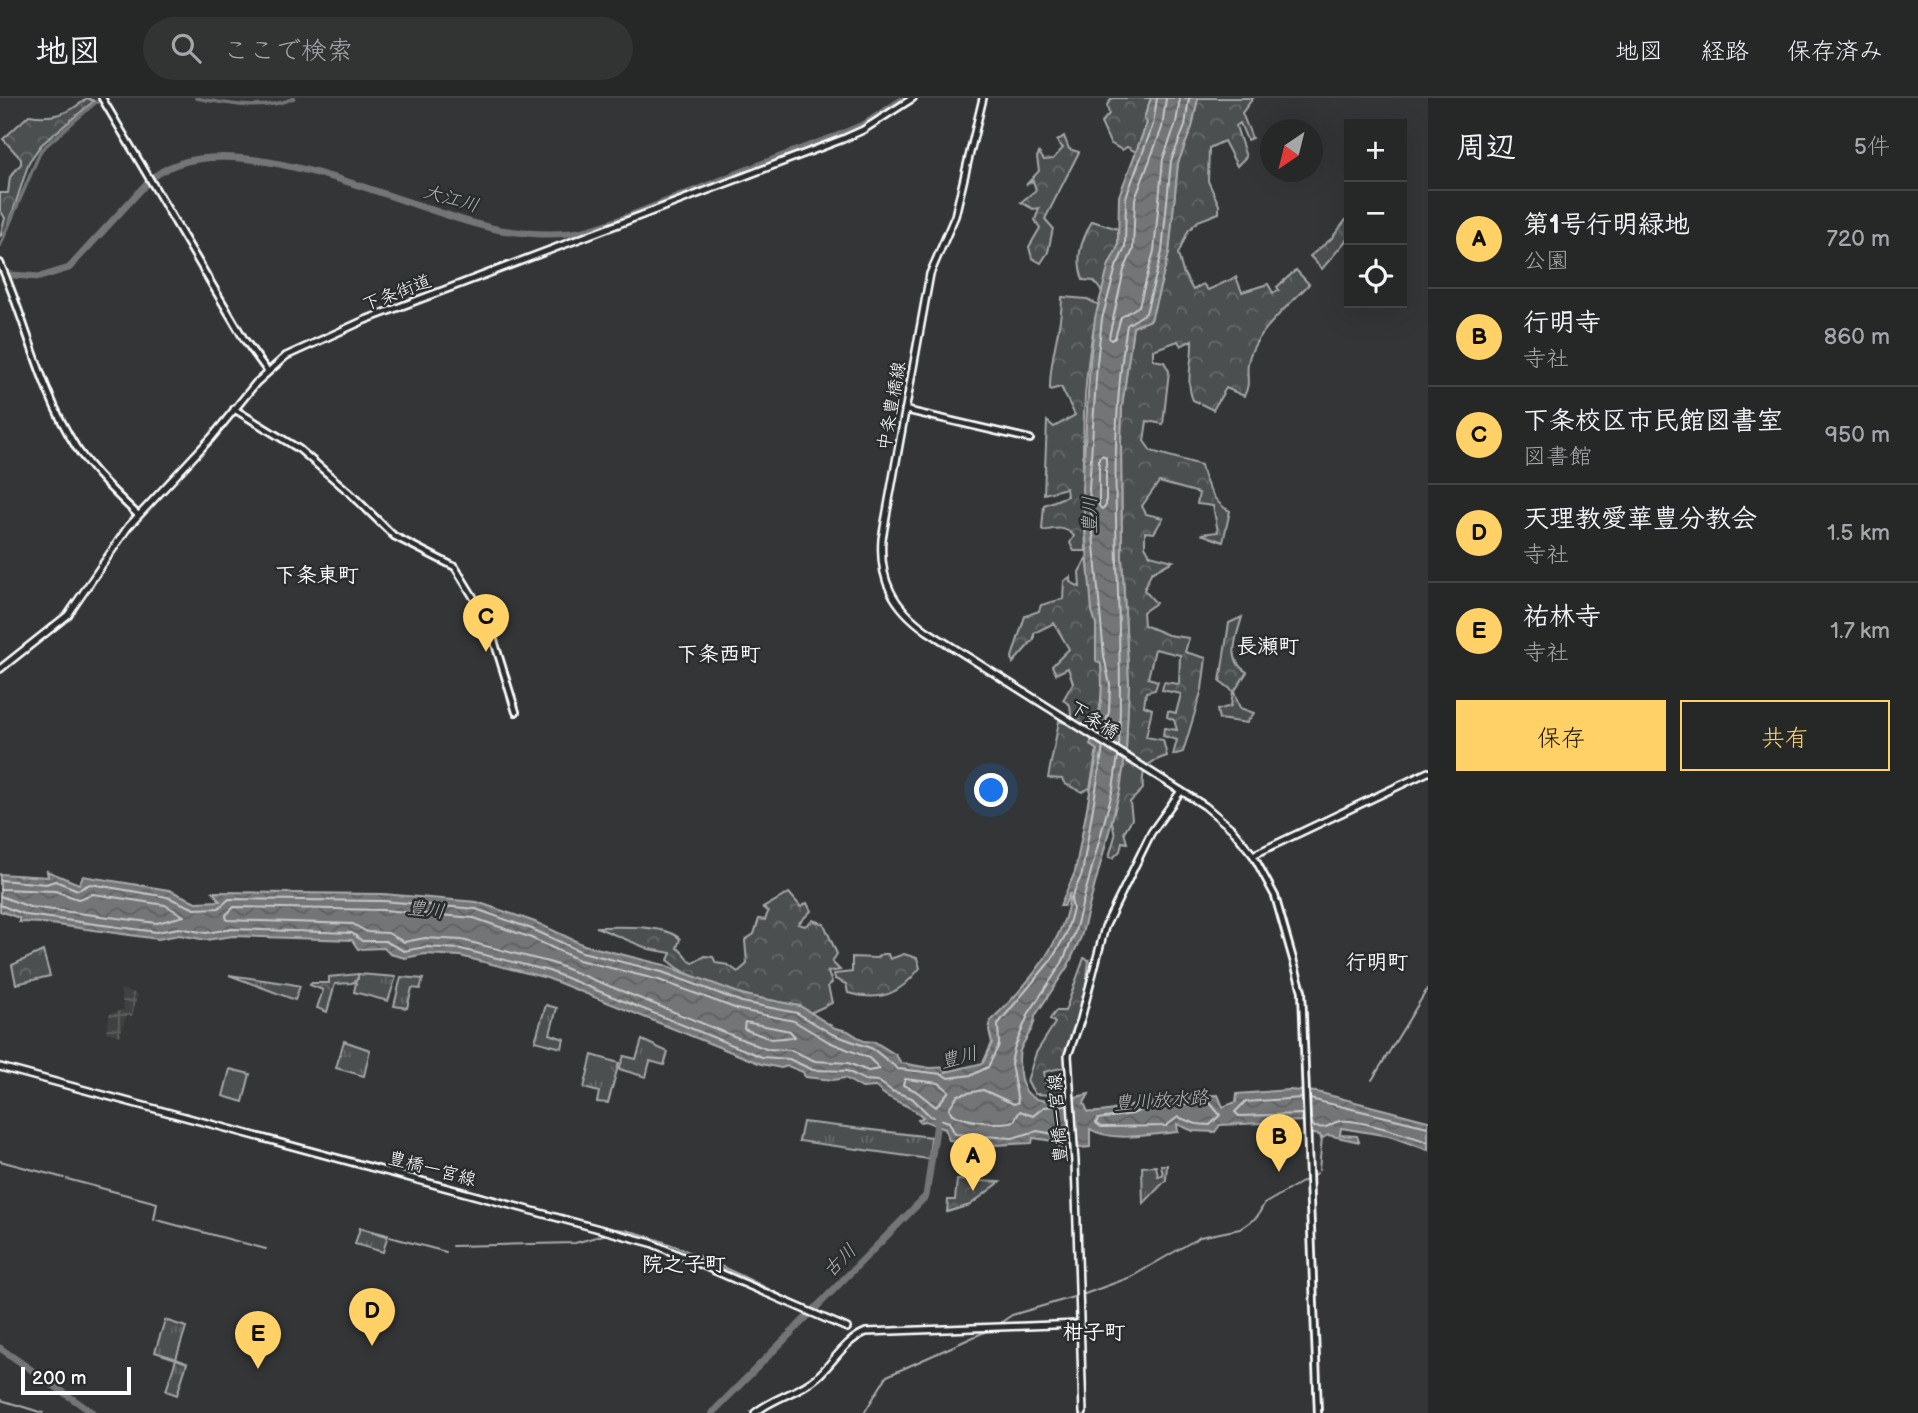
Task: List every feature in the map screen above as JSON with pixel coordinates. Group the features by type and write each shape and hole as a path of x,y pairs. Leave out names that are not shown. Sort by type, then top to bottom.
{"main road":[{"name":"下条街道","path":"0,669 68,615 138,515 268,372 286,356 320,338 843,139 863,130 913,98"},
{"name":"中条豊橋線","path":"983,98 955,216 930,274 882,539 881,558 886,583 897,604 913,621 997,675"},
{"name":"下条橋","path":"997,675 1181,791"},
{"path":"1181,791 1225,822 1253,855 1428,772"},
{"name":"豊橋一宮線","path":"1080,1324 1068,1055 1081,1019 1105,927 1151,833 1181,791"},
{"name":"豊橋一宮線","path":"0,1067 651,1243 846,1328"},
{"path":"755,1413 770,1402 817,1378 846,1345 866,1332 1080,1324 1083,1413"}],"street":[{"path":"102,99 244,339 268,372"},
{"path":"0,263 43,380 71,438 93,468 138,515"},
{"path":"234,409 299,449 401,541 455,567 488,621 516,712"},
{"path":"905,410 1030,439"},
{"path":"1253,855 1275,896 1295,956 1302,994 1318,1413"}],"shaded area":[{"path":"120,989 138,994 132,1016 126,1016 120,1036 106,1032 110,1013 124,1010"}],"green space":[{"path":"87,98 94,101 41,145 29,162 6,233 0,236 5,218 0,210 0,193 8,193 10,177 21,164 21,159 3,139 29,115 60,114"},
{"path":"1112,98 1151,98 1144,118 1147,122 1136,152 1127,147 1122,150 1110,143 1101,123 1109,114 1107,105"},
{"path":"1198,98 1253,98 1242,113 1252,138 1247,140 1240,123 1236,126 1246,157 1237,166 1224,141 1209,148 1208,181 1219,205 1219,213 1198,221 1188,231 1178,254 1183,272 1193,290 1203,284 1208,290 1236,277 1242,292 1268,284 1273,293 1279,290 1277,287 1296,270 1309,284 1273,320 1251,352 1244,396 1226,388 1213,410 1193,400 1189,378 1192,340 1181,346 1178,341 1153,350 1153,360 1164,362 1169,371 1163,424 1147,421 1144,441 1151,451 1201,465 1211,491 1219,503 1230,511 1223,542 1201,534 1218,532 1213,506 1197,504 1199,493 1159,482 1142,506 1146,514 1163,518 1154,533 1145,532 1145,546 1150,555 1173,561 1151,573 1144,590 1156,603 1143,612 1144,625 1168,635 1189,638 1185,652 1206,658 1202,689 1183,752 1173,755 1177,740 1163,736 1164,728 1177,730 1174,720 1167,717 1168,711 1176,713 1181,694 1162,690 1164,682 1179,684 1180,655 1155,649 1148,678 1158,681 1155,690 1146,692 1144,706 1152,709 1146,737 1163,740 1167,756 1150,764 1144,771 1143,789 1130,802 1132,819 1124,832 1127,843 1122,842 1120,851 1113,858 1109,857 1115,836 1111,817 1126,750 1129,684 1122,558 1122,406 1133,326 1151,320 1169,253 1178,163 1192,127"},
{"path":"1064,136 1069,149 1079,152 1045,219 1053,228 1048,252 1041,263 1032,258 1029,247 1040,228 1035,220 1039,208 1033,209 1021,202 1036,190 1033,181 1026,185 1039,171 1039,153 1044,160 1053,159 1063,148 1057,141"},
{"path":"1092,221 1118,229 1118,247 1102,292 1094,281 1083,280 1079,264 1082,243"},
{"path":"1344,222 1344,243 1322,269 1310,256 1331,239"},
{"path":"1062,297 1087,299 1099,305 1085,393 1083,489 1086,551 1074,551 1070,543 1074,536 1064,529 1042,529 1044,505 1067,496 1066,488 1044,494 1047,421 1054,427 1075,415 1061,387 1050,390"},
{"path":"1087,557 1096,624 1096,661 1101,664 1102,685 1099,715 1090,745 1097,749 1090,788 1082,792 1065,784 1062,779 1048,778 1059,721 1065,723 1071,714 1070,705 1063,700 1073,683 1068,668 1056,674 1052,666 1069,649 1054,623 1034,633 1034,639 1013,663 1012,657 1025,616 1039,611 1041,605 1063,599 1064,581 1070,577 1070,582 1080,587 1079,572"},
{"path":"1242,617 1234,648 1237,661 1247,672 1234,692 1240,708 1254,713 1247,723 1219,719 1217,710 1231,706 1233,691 1220,681 1229,623"},
{"path":"789,893 801,907 807,903 811,911 798,924 805,926 813,920 824,924 837,954 832,962 840,970 828,972 832,983 828,986 832,1003 810,1013 791,1005 710,984 688,974 668,960 671,953 649,949 596,927 641,927 674,934 680,939 677,948 693,963 705,956 713,957 716,963 728,965 738,972 747,964 745,940 754,934 759,919 765,920 768,912 763,908"},
{"path":"43,951 50,976 16,984 12,965"},
{"path":"888,954 890,959 904,954 917,958 920,968 897,990 880,996 848,993 846,984 835,979 834,974 852,972 852,957 876,958"},
{"path":"1084,958 1089,960 1084,1004 1067,1052 1065,1067 1044,1072 1046,1085 1066,1084 1067,1096 1035,1094 1027,1081 1036,1053 1055,1023 1050,1019 1056,1011 1065,1011"},
{"path":"358,974 396,977 388,1001 354,992 356,983 353,982 358,979"},
{"path":"358,974 358,978 352,983 335,984 327,1012 317,1008 323,990 310,985 311,983 329,983 329,977"},
{"path":"229,975 291,984 300,986 295,1000"},
{"path":"401,977 423,979 420,989 412,988 407,1008 394,1006"},
{"path":"546,1005 557,1008 550,1034 564,1039 562,1048 535,1041"},
{"path":"642,1040 668,1052 664,1065 650,1061 646,1077 619,1069 624,1056 636,1059"},
{"path":"344,1041 370,1050 364,1076 336,1068"},
{"path":"592,1055 619,1063 608,1103 597,1102 599,1092 584,1088"},
{"path":"230,1069 250,1074 243,1102 223,1096"},
{"path":"803,1122 931,1137 929,1159 799,1141"},
{"path":"1161,1165 1167,1165 1166,1180 1143,1204 1142,1167 1156,1166 1158,1176 1163,1175"},
{"path":"957,1180 1000,1182 970,1205 947,1212 948,1200 955,1200"},
{"path":"360,1228 388,1235 383,1252 355,1244"},
{"path":"165,1320 186,1327 176,1359 155,1352"},
{"path":"176,1359 187,1363 177,1395 166,1391"}],"water":[{"path":"1151,98 1198,98 1192,127 1178,163 1169,253 1151,320 1133,327 1122,406 1122,558 1129,684 1126,750 1120,790 1081,937 1068,966 1035,1016 1020,1051 1019,1064 1023,1085 1028,1094 1045,1100 1089,1094 1084,1103 1088,1112 1113,1110 1168,1096 1218,1095 1223,1107 1236,1102 1237,1094 1289,1090 1317,1092 1428,1121 1428,1150 1389,1136 1341,1128 1340,1135 1357,1136 1359,1142 1328,1135 1321,1139 1320,1135 1306,1133 1304,1121 1220,1125 1215,1132 1193,1131 1177,1124 1178,1132 1121,1137 1090,1129 1090,1147 1059,1150 1053,1141 1033,1138 1032,1143 995,1145 949,1140 945,1129 925,1121 920,1122 918,1120 923,1117 917,1112 876,1087 862,1088 845,1078 833,1080 805,1077 803,1072 788,1066 781,1068 761,1064 547,978 460,956 425,954 405,958 390,954 384,948 358,949 352,940 233,936 206,940 179,935 158,939 19,922 19,918 0,911 0,874 48,877 47,871 79,884 83,876 169,890 196,902 220,901 213,892 383,894 477,902 535,922 584,945 664,965 744,995 800,1006 835,1028 848,1031 864,1041 875,1042 896,1055 901,1063 930,1068 950,1067 946,1072 983,1063 992,1043 989,1030 991,1020 1030,978 1061,929 1070,893 1064,906 1060,906 1075,872 1096,760 1097,750 1090,745 1100,705 1102,675 1101,664 1096,661 1096,624 1092,611 1082,489 1090,362 1095,318 1109,264 1118,247 1119,196 1147,123 1144,118"}],"waterway":[{"path":"0,246 41,150 95,103 107,98"},
{"path":"196,98 258,106 294,98"},
{"name":"大江川","path":"12,275 40,277 69,268 148,182 180,163 221,157 268,162 319,173 501,230 540,234 570,233 611,223 837,136 865,124 905,98"},
{"path":"1372,1080 1428,988"},
{"name":"古川","path":"712,1413 926,1196 938,1116"},
{"path":"1319,1170 1322,1137"},
{"path":"0,1161 64,1178"},
{"path":"1082,1295 1131,1277 1200,1237 1240,1229 1257,1217 1264,1204 1317,1173"},
{"path":"67,1179 157,1203 154,1220"},
{"path":"157,1220 266,1249"},
{"path":"360,1228 387,1236"},
{"path":"610,1229 651,1237 679,1248 811,1310"},
{"path":"452,1246 575,1243 607,1234"},
{"path":"390,1237 446,1252"},
{"path":"997,1325 1012,1315 1077,1296"},
{"path":"864,1413 887,1376 989,1330"},
{"name":"古川","path":"0,1348 93,1413"},
{"path":"1,1400 43,1413"}],"place":[{"name":"下条校区市民館図書室","path":"486,652"},
{"name":"行明寺","path":"1279,1172"},
{"name":"第1号行明緑地","path":"973,1191"},
{"name":"天理教愛華豊分教会","path":"372,1346"},
{"name":"祐林寺","path":"258,1369"}],"district":[{"name":"下条東町","path":"317,575"},
{"name":"長瀬町","path":"1268,646"},
{"name":"下条西町","path":"719,654"},
{"name":"行明町","path":"1377,962"},
{"name":"院之子町","path":"684,1264"},
{"name":"柑子町","path":"1094,1332"}],"water label":[{"name":"豊川","path":"1090,515"},
{"name":"豊川","path":"426,910"},
{"name":"豊川","path":"959,1058"},
{"name":"豊川放水路","path":"1161,1101"}]}
